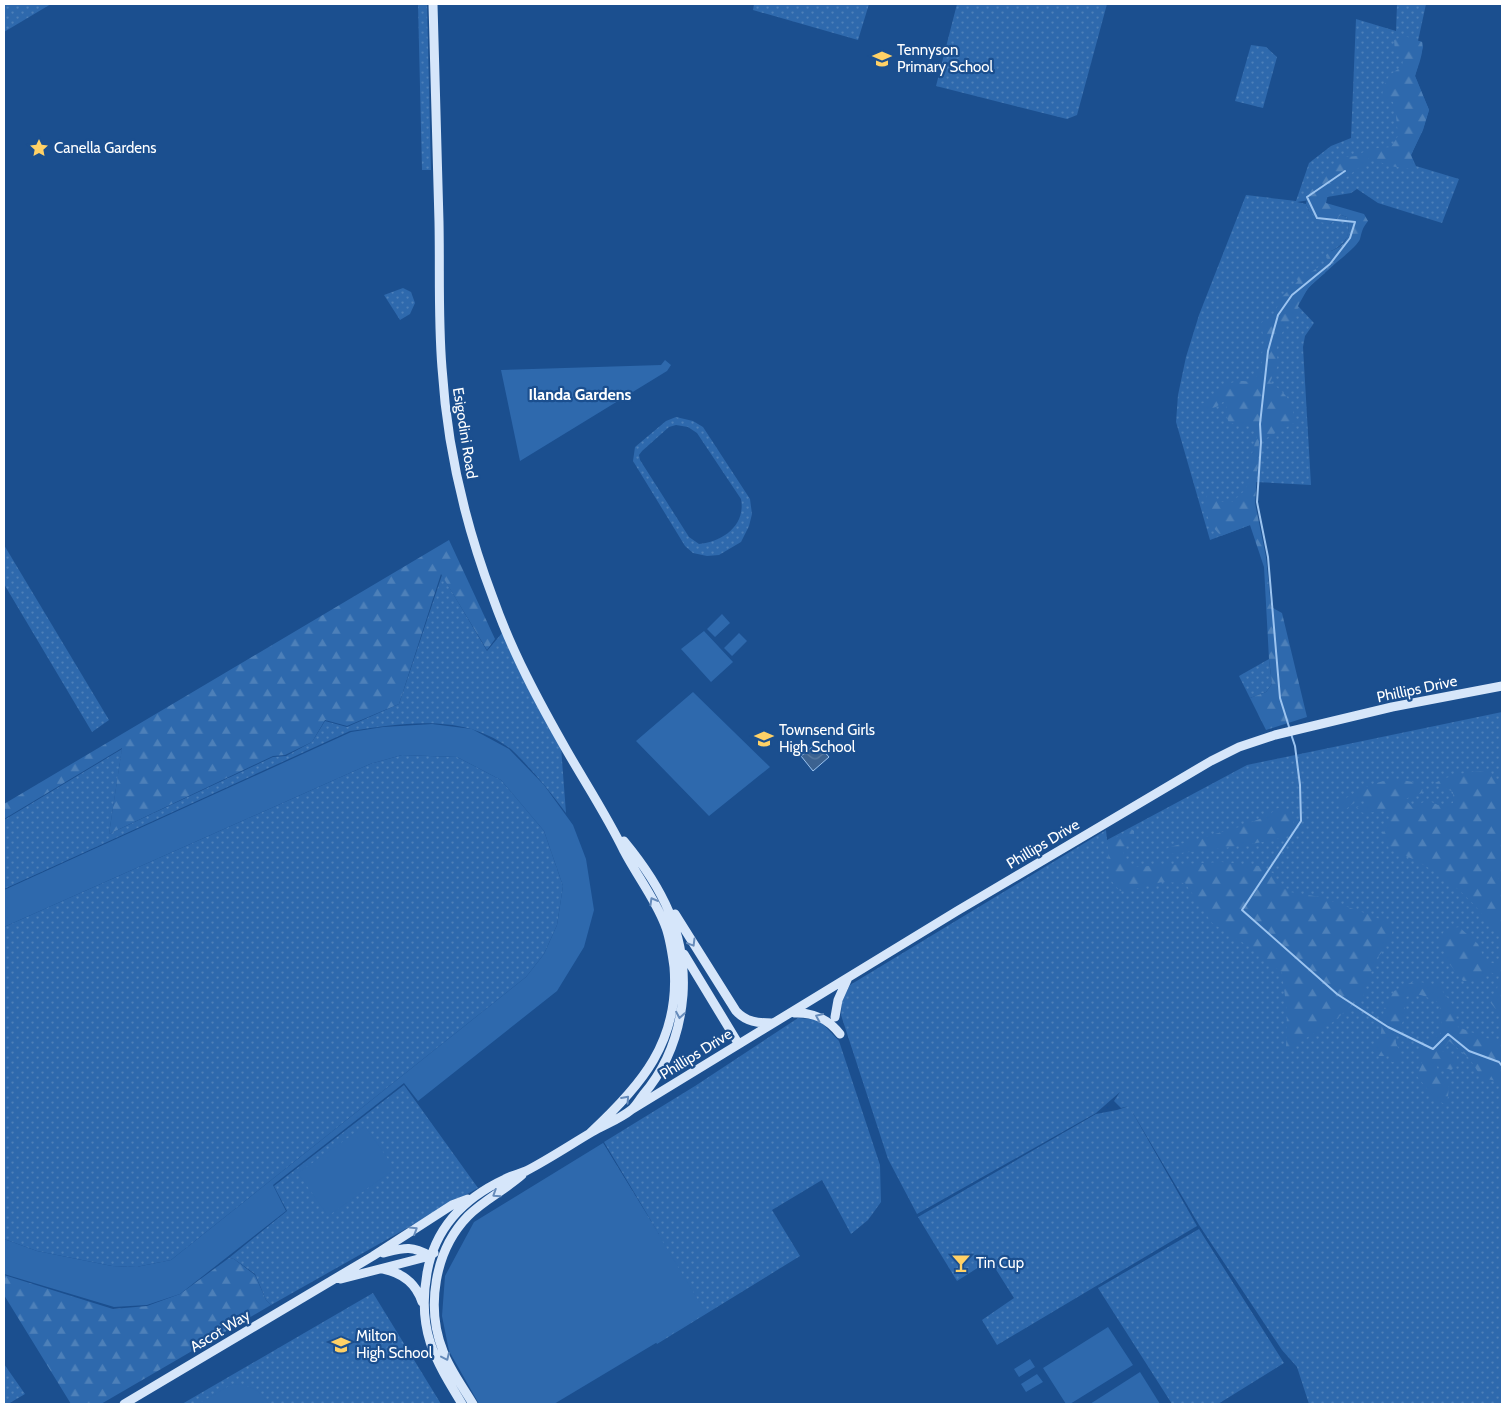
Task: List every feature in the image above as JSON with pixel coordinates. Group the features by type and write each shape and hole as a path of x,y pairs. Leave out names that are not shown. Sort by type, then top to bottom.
{"main road":[{"name":"Esigodini Road","path":"433,4 441,358 446,415 456,472 476,548 508,638 567,750 616,831 648,871 676,929 684,968 680,1018 667,1058 660,1072 631,1110 526,1171 510,1185 480,1205 467,1217 452,1238 443,1257 436,1288 434,1310 443,1352 473,1404"},
{"name":"Phillips Drive","path":"631,1110 957,911 1239,746 1275,735 1392,707 1502,686"},
{"name":"Esigodini Road","path":"590,1133 621,1105 645,1076 666,1035 674,989 674,967 667,928 625,852 616,831"},
{"path":"648,871 736,1011 741,1016 754,1022 775,1023"},
{"path":"667,928 738,1043"},
{"path":"835,1017 838,1000 849,978"},
{"path":"791,1013 806,1012 817,1015 830,1023 840,1034"},
{"name":"Esigodini Road","path":"462,1404 434,1355 425,1323 424,1288 430,1256 436,1242 450,1220 475,1196 506,1178 526,1171"},
{"path":"373,1256 452,1206 475,1196"},
{"path":"330,1281 430,1256 442,1244 453,1226 467,1217"},
{"path":"373,1256 411,1247 430,1256"},
{"name":"Ascot Way","path":"124,1404 373,1256"},
{"path":"430,1256 430,1298 434,1310"},
{"path":"379,1269 391,1271 411,1282 419,1292 424,1307"}],"green space":[{"path":"4,4 51,4 4,32"},
{"path":"418,4 427,4 431,170 422,170"},
{"path":"754,4 869,4 858,40 753,10"},
{"path":"957,4 1107,4 1077,115 1067,119 936,86"},
{"path":"1397,4 1426,4 1418,41 1422,42 1423,47 1415,76 1429,110 1423,130 1411,155 1416,166 1459,179 1442,223 1378,203 1357,189 1351,193 1297,202 1306,204 1309,211 1330,224 1341,215 1347,217 1349,228 1344,242 1331,251 1329,262 1337,262 1308,288 1298,306 1314,323 1305,336 1303,347 1311,485 1256,482 1255,503 1250,525 1210,540 1176,422 1178,395 1186,357 1199,315 1246,195 1296,201 1309,163 1331,146 1351,138 1356,19 1396,31"},
{"path":"1405,36 1422,42 1421,55 1415,76 1429,110 1411,155 1415,166 1411,169 1390,166 1369,158 1364,164 1329,190 1326,203 1364,214 1368,221 1363,228 1359,242 1337,262 1328,262 1326,255 1339,247 1347,238 1347,217 1341,215 1330,224 1320,222 1309,211 1306,204 1309,189 1321,175 1346,157 1357,156 1368,149 1391,147 1398,136 1393,102 1382,97 1388,79 1393,72 1402,67 1403,60 1395,51 1394,40"},
{"path":"1251,45 1266,47 1277,57 1263,108 1235,101"},
{"path":"1320,266 1325,273 1311,285 1298,305 1297,311 1280,336 1276,349 1279,363 1270,382 1280,390 1291,404 1294,423 1259,442 1255,503 1266,557 1271,607 1282,613 1307,717 1266,730 1250,698 1266,692 1272,684 1264,567 1250,525 1221,536 1210,524 1204,503 1209,490 1220,502 1232,502 1243,492 1249,483 1249,464 1257,436 1251,425 1229,423 1225,412 1228,403 1223,402 1216,407 1205,410 1201,404 1208,401 1229,384 1241,381 1250,382 1262,372 1264,341 1261,323 1266,319 1270,324 1281,298 1298,281 1295,277 1298,273 1307,275"},
{"path":"403,288 411,292 415,303 410,314 400,320 384,295"},
{"path":"665,360 671,365 667,371 520,461 501,370 661,365"},
{"path":"676,417 693,421 703,427 750,499 752,514 749,526 741,542 719,555 707,556 693,553 685,546 633,461 635,447 666,421","holes":["676,425 688,427 697,433 741,499 742,508 736,524 724,536 708,543 699,544 689,537 640,460 639,455 669,427"]},
{"path":"449,540 495,639 487,650 441,574 399,704 347,726 325,720 312,742 285,755 273,756 109,834 122,748 4,819 4,804"},
{"path":"4,545 109,720 92,732 4,584"},
{"path":"442,575 487,651 502,633 561,747 566,813 515,753 490,736 452,725 432,723 391,725 350,731 4,889 4,820 122,749 109,834 273,757 286,756 312,742 325,721 347,727 399,704"},
{"path":"722,614 730,623 715,637 707,629"},
{"path":"704,631 733,662 711,682 681,649"},
{"path":"739,633 747,641 732,656 724,648"},
{"path":"1269,659 1272,684 1266,692 1250,698 1239,676"},
{"path":"693,692 770,767 709,816 636,741"},
{"path":"1502,712 1502,1404 1309,1404 1297,1367 1282,1350 1199,1225 1130,1108 1197,1226 997,1345 982,1320 1014,1298 990,1260 957,1281 918,1217 1096,1114 1117,1110 1129,1106 1121,1108 1114,1101 1120,1092 1096,1113 917,1214 888,1159 841,1015 842,1001 850,985 1106,830 1107,840 1247,765"},
{"path":"432,724 472,729 509,749 544,785 573,825 586,859 594,910 584,947 557,991 418,1101 404,1083 273,1185 286,1211 180,1294 147,1305 114,1307 4,1274 4,1239 37,1251 112,1266 136,1267 171,1260 526,977 544,954 557,925 563,886 544,831 501,780 457,757 402,755 370,764 4,927 4,890 351,732 383,727"},
{"path":"402,755 457,757 501,780 544,831 563,886 557,925 544,954 526,977 171,1260 136,1267 112,1266 37,1251 4,1239 4,927 370,764"},
{"path":"1480,771 1490,772 1500,785 1502,876 1498,879 1499,886 1502,886 1502,929 1495,929 1459,890 1437,873 1402,854 1390,850 1382,835 1390,819 1385,811 1364,813 1357,811 1357,807 1363,806 1370,800 1358,800 1346,809 1337,804 1368,786 1388,780 1399,780 1423,785 1422,793 1405,799 1413,808 1427,800 1438,805 1453,803 1453,792 1435,783 1451,776"},
{"path":"1278,808 1291,810 1294,824 1285,837 1243,845 1170,854 1167,848 1239,827 1267,816"},
{"path":"1131,829 1134,831 1134,837 1126,843 1123,856 1133,867 1222,862 1259,866 1274,874 1278,884 1290,892 1320,897 1373,916 1393,926 1391,940 1375,961 1363,996 1333,1022 1286,1050 1287,1012 1282,973 1256,951 1212,923 1185,883 1162,882 1120,891 1109,878 1108,842"},
{"path":"1459,927 1478,944 1484,958 1492,963 1502,964 1502,1017 1490,1002 1497,989 1499,976 1487,971 1477,981 1463,981 1447,961 1439,938 1446,929"},
{"path":"1414,981 1438,985 1453,1005 1458,1027 1502,1044 1502,1082 1482,1078 1469,1058 1449,1041 1442,1051 1456,1056 1459,1063 1451,1070 1436,1064 1440,1076 1449,1087 1447,1105 1436,1100 1417,1076 1422,1064 1417,1051 1440,1034 1442,1017 1439,1003 1418,995 1405,998 1405,1017 1396,1036 1400,1061 1392,1062 1389,1056 1377,1056 1371,1049 1380,1040 1384,1009 1394,991"},
{"path":"798,1018 819,1020 839,1041 880,1165 881,1202 868,1220 851,1234 822,1180 772,1210 800,1256 657,1344 631,1302 603,1143 659,1234 604,1142 695,1086"},
{"path":"404,1085 478,1188 271,1305 266,1300 255,1274 234,1259 229,1258 287,1211 274,1186"},
{"path":"365,1126 395,1169 328,1216 298,1173"},
{"path":"603,1143 706,1313 554,1404 479,1404 449,1351 442,1316 445,1276 474,1222"},
{"path":"1199,1229 1284,1363 1218,1404 1172,1404 1098,1288"},
{"path":"229,1258 234,1259 255,1275 266,1300 271,1305 101,1404 71,1404 4,1295 4,1275 113,1309 147,1306 180,1294"},
{"name":"Milton High School","path":"373,1293 441,1404 182,1404"},
{"path":"1108,1327 1133,1365 1070,1404 1066,1404 1043,1368"},
{"path":"1030,1359 1035,1367 1019,1377 1014,1369"},
{"path":"4,1364 25,1394 8,1404 4,1404"},
{"path":"1140,1372 1160,1404 1090,1404"},
{"path":"1037,1374 1043,1382 1026,1392 1021,1384"},
{"path":"235,1384 255,1390 269,1404 198,1404 229,1386"}],"water":[{"path":"817,743 829,757 813,771 801,756"}],"waterway":[{"path":"1290,730 1280,698 1268,557 1257,502 1261,442 1260,424 1268,351 1278,315 1292,295 1330,264 1350,238 1355,222 1317,218 1307,197 1345,171"},
{"path":"1291,734 1295,746 1300,785 1301,821 1242,910 1337,994 1388,1027 1433,1049 1448,1034 1469,1051 1499,1062 1502,1066"}],"place":[{"name":"Tennyson Primary School","path":"882,59"},
{"name":"Canella Gardens","path":"39,148"},
{"name":"Townsend Girls High School","path":"764,739"},
{"name":"Tin Cup","path":"961,1263"},
{"name":"Milton High School","path":"341,1345"}],"district":[{"name":"Ilanda Gardens","path":"580,394"}]}
